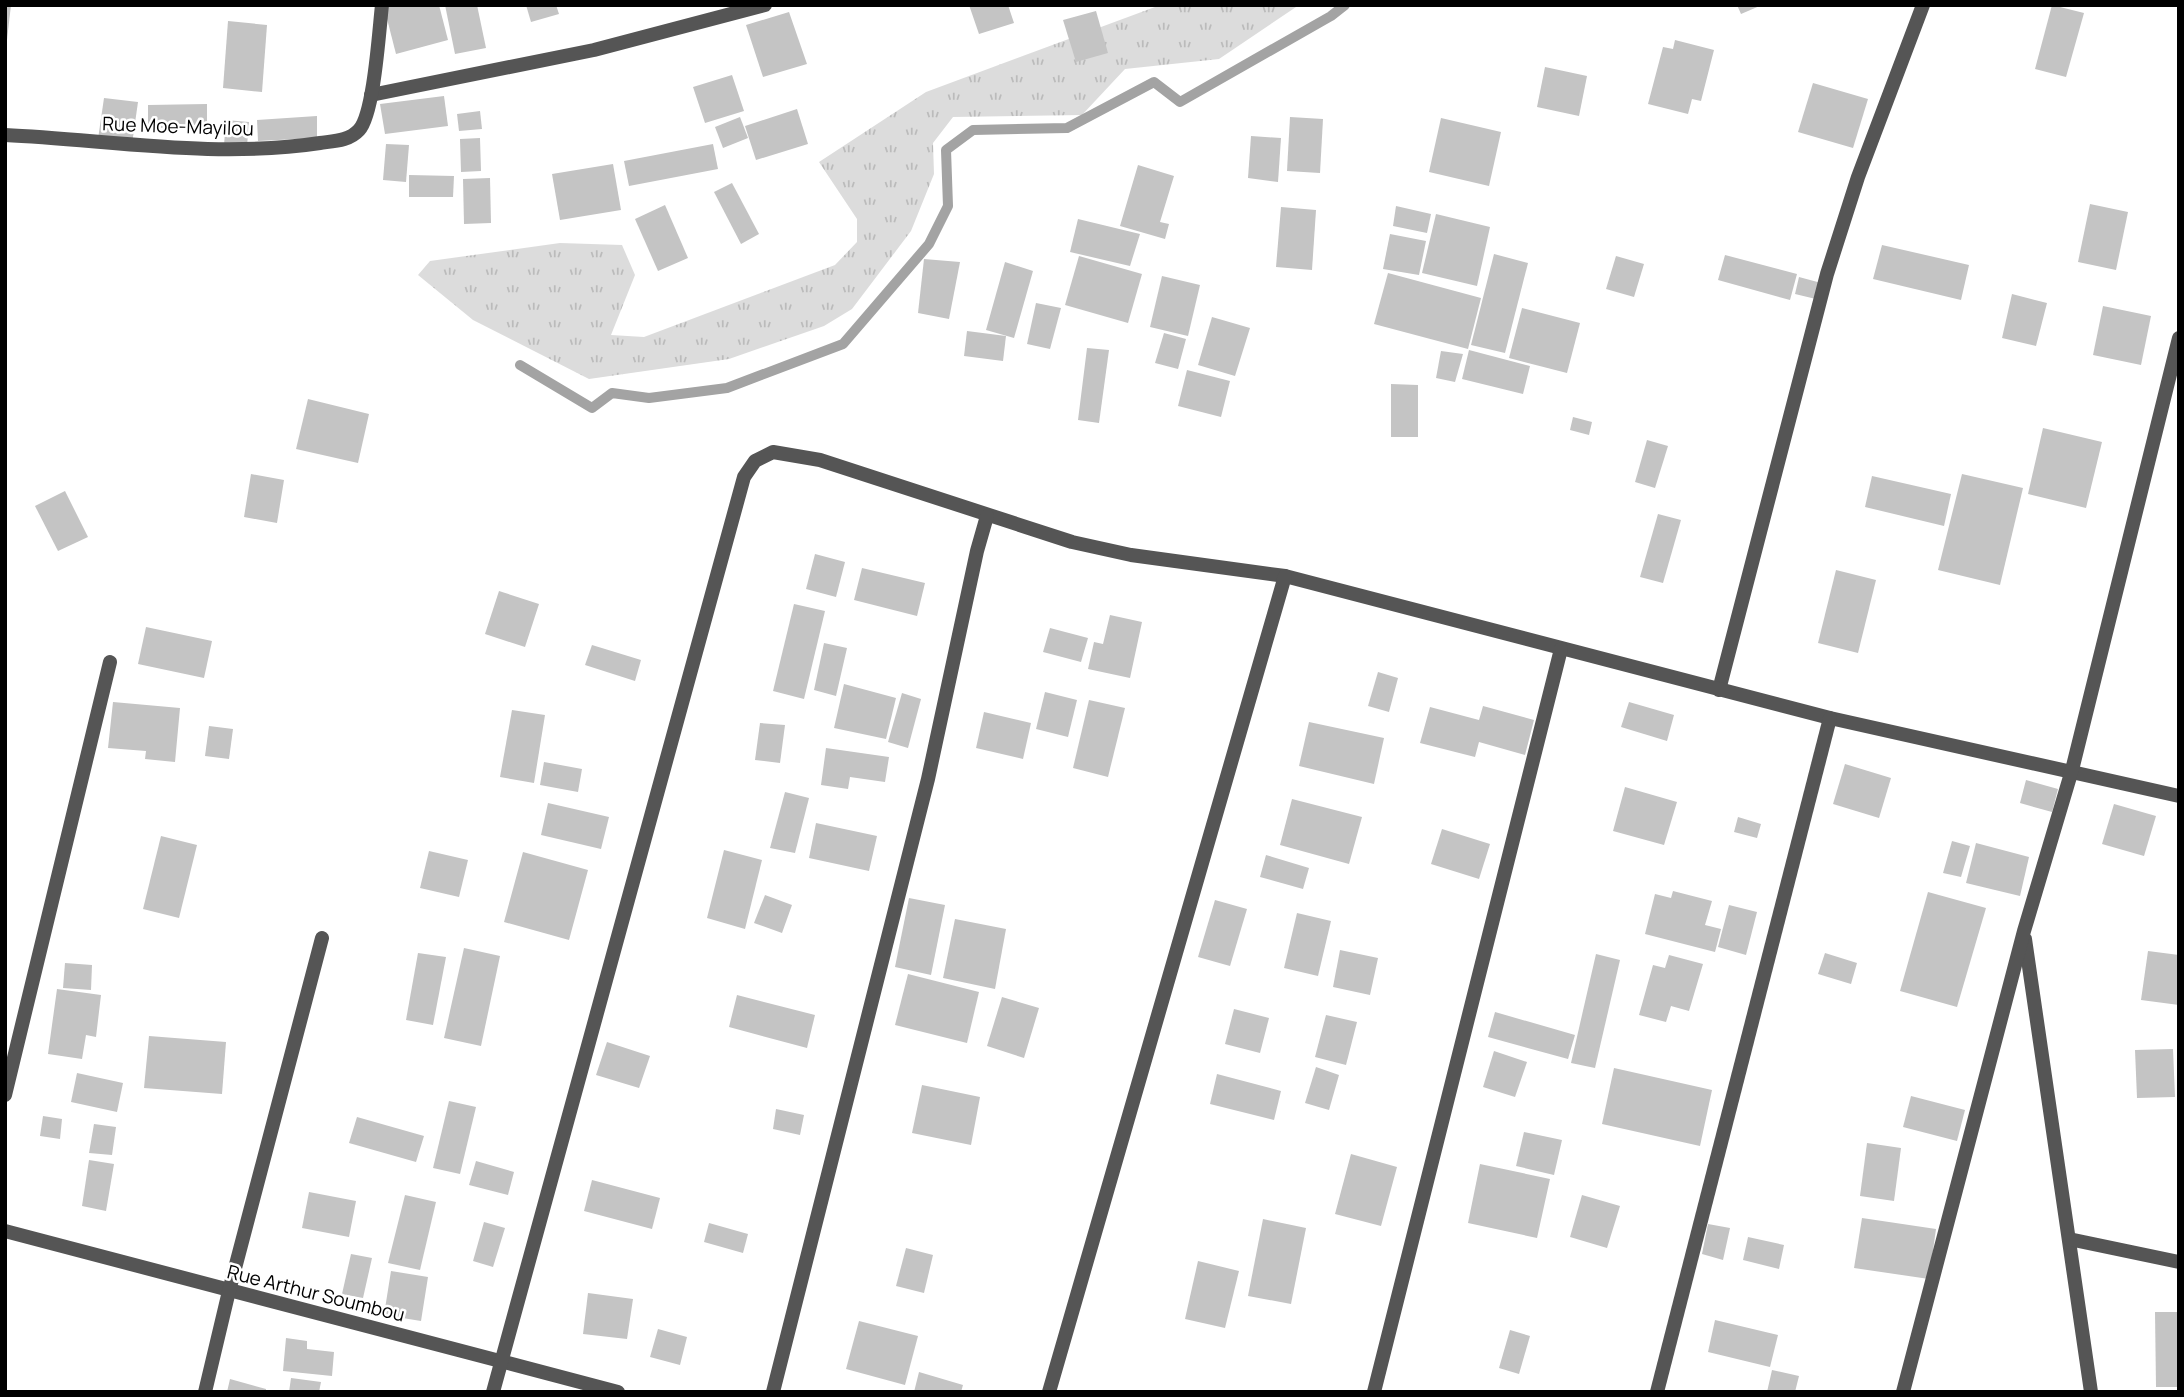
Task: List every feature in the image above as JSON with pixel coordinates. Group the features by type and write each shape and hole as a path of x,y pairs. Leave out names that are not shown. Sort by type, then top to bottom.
{"street":[{"path":"382,5 371,95 594,50 765,5"},
{"path":"1718,690 1827,274 1858,177 1923,5"},
{"name":"Rue Moe-Mayilou","path":"5,135 180,149 291,148 349,139 361,129 365,121 371,95"},
{"path":"1903,1392 2024,931 2072,770 2176,360 2179,338"},
{"path":"493,1392 744,477 755,461 773,452 820,460 1072,542 1131,555 1285,576 1830,718 2179,796"},
{"path":"774,1392 928,779 987,516"},
{"path":"1049,1392 1285,576"},
{"path":"1374,1392 1562,649"},
{"path":"5,1094 110,662"},
{"path":"1657,1392 1830,718"},
{"path":"2024,931 2091,1392"},
{"path":"205,1392 322,938"},
{"name":"Rue Arthur Soumbou","path":"5,1231 618,1392"},
{"path":"2069,1239 2179,1262"}],"green space":[{"path":"1164,5 1299,5 1219,59 1125,69 1082,115 953,117 933,143 934,174 911,231 852,309 824,326 729,359 589,379 473,320 418,275 430,261 560,243 622,245 635,275 611,335 644,337 835,265 857,242 857,219 819,162 926,92"}],"building":[{"path":"5,5 11,5 7,40 5,40"},
{"path":"439,5 448,40 396,54 384,7"},
{"path":"445,5 477,5 486,48 455,54"},
{"path":"526,5 556,5 559,14 531,22"},
{"path":"969,5 1008,5 1014,23 979,34"},
{"path":"1737,5 1762,5 1741,14"},
{"path":"2052,5 2084,13 2066,77 2035,69"},
{"path":"1096,11 1108,53 1076,62 1063,20"},
{"path":"789,12 807,64 763,77 746,25"},
{"path":"228,21 267,25 262,92 223,88"},
{"path":"1675,40 1714,50 1701,101 1692,99 1688,114 1648,104 1663,47 1673,49"},
{"path":"1545,67 1587,76 1579,116 1537,107"},
{"path":"732,75 744,111 705,123 693,87"},
{"path":"1813,83 1868,99 1853,148 1798,132"},
{"path":"444,96 448,126 385,134 380,104"},
{"path":"104,98 138,102 132,144 98,139"},
{"path":"207,104 207,127 148,128 148,105"},
{"path":"797,109 808,144 756,160 745,126"},
{"path":"480,111 482,129 459,131 457,114"},
{"path":"317,116 317,138 258,141 257,120"},
{"path":"740,117 748,138 723,148 715,127"},
{"path":"1290,117 1323,119 1320,173 1287,171"},
{"path":"1441,118 1501,132 1489,186 1429,172"},
{"path":"226,120 249,122 247,146 224,145"},
{"path":"1251,136 1281,138 1278,182 1248,178"},
{"path":"480,138 481,171 461,172 460,139"},
{"path":"386,144 409,145 406,182 383,180"},
{"path":"713,144 718,169 629,186 624,161"},
{"path":"613,164 621,210 560,220 552,174"},
{"path":"1138,165 1174,176 1160,222 1169,224 1165,239 1120,226"},
{"path":"409,175 454,176 453,197 409,197"},
{"path":"490,178 491,223 464,224 463,179"},
{"path":"732,183 759,234 741,244 714,192"},
{"path":"2090,204 2128,212 2116,270 2078,262"},
{"path":"665,205 688,258 658,271 635,219"},
{"path":"1396,206 1431,214 1427,233 1393,226"},
{"path":"1281,207 1316,210 1312,270 1276,267"},
{"path":"1436,214 1490,227 1477,286 1422,273"},
{"path":"1078,219 1140,234 1130,266 1070,252"},
{"path":"1390,234 1426,241 1419,275 1383,269"},
{"path":"1882,245 1969,265 1961,300 1873,279"},
{"path":"1494,254 1528,263 1505,353 1471,345"},
{"path":"1725,255 1797,274 1790,300 1718,280"},
{"path":"1079,256 1142,274 1128,323 1065,305"},
{"path":"1616,256 1644,264 1634,297 1606,289"},
{"path":"924,259 960,262 949,319 918,313"},
{"path":"1005,262 1033,271 1014,338 986,330"},
{"path":"1388,273 1481,298 1468,349 1374,324"},
{"path":"1162,276 1200,285 1188,336 1150,327"},
{"path":"1799,277 1825,284 1820,300 1795,294"},
{"path":"2012,294 2047,303 2036,346 2002,338"},
{"path":"1036,303 1061,308 1050,349 1027,344"},
{"path":"2103,306 2151,316 2141,365 2093,355"},
{"path":"1522,308 1580,323 1567,373 1509,358"},
{"path":"1212,317 1250,328 1235,376 1198,365"},
{"path":"967,331 1006,336 1003,361 964,356"},
{"path":"1164,333 1186,339 1178,369 1155,363"},
{"path":"1087,348 1109,350 1099,423 1078,420"},
{"path":"1469,350 1530,366 1523,394 1462,379"},
{"path":"1441,351 1463,354 1455,382 1436,378"},
{"path":"1187,370 1230,381 1221,417 1178,406"},
{"path":"1391,384 1418,385 1418,437 1391,437"},
{"path":"308,399 369,414 358,463 296,449"},
{"path":"1573,417 1592,422 1589,435 1570,430"},
{"path":"2043,428 2102,442 2086,508 2028,494"},
{"path":"1647,440 1668,446 1655,488 1635,482"},
{"path":"251,474 284,480 277,523 244,517"},
{"path":"1962,474 2023,488 2000,585 1938,570"},
{"path":"1872,476 1951,494 1944,526 1865,507"},
{"path":"65,491 88,537 58,551 35,506"},
{"path":"1658,514 1681,520 1663,583 1640,577"},
{"path":"815,554 845,562 836,597 806,589"},
{"path":"862,568 925,583 917,616 854,600"},
{"path":"1836,570 1876,580 1858,653 1818,643"},
{"path":"499,591 539,604 525,647 485,634"},
{"path":"794,604 825,611 804,699 773,691"},
{"path":"1110,615 1142,622 1130,678 1088,669 1094,642 1103,644"},
{"path":"146,627 212,641 204,678 138,664"},
{"path":"1050,628 1088,638 1081,662 1043,652"},
{"path":"824,643 847,648 836,696 814,690"},
{"path":"592,645 641,660 635,681 585,665"},
{"path":"1378,672 1398,678 1389,712 1368,706"},
{"path":"844,684 896,698 886,739 834,728"},
{"path":"1045,692 1077,700 1068,737 1036,729"},
{"path":"902,693 921,699 908,748 888,742"},
{"path":"1089,700 1125,708 1108,777 1073,768"},
{"path":"113,702 180,708 175,762 145,759 146,751 108,748"},
{"path":"1629,702 1674,715 1667,741 1621,727"},
{"path":"1483,706 1534,720 1525,755 1479,742 1475,757 1420,743 1430,707 1479,720"},
{"path":"512,710 545,715 534,783 500,777"},
{"path":"984,712 1031,723 1023,759 976,748"},
{"path":"1309,722 1384,738 1374,784 1299,766"},
{"path":"760,723 785,725 780,763 755,760"},
{"path":"209,726 233,729 229,759 205,756"},
{"path":"826,748 889,757 885,782 850,777 848,789 821,785"},
{"path":"544,762 582,769 578,792 540,785"},
{"path":"1845,764 1891,778 1879,818 1833,804"},
{"path":"2026,780 2058,789 2052,812 2020,803"},
{"path":"1625,787 1677,802 1664,845 1613,831"},
{"path":"785,792 809,798 795,853 770,848"},
{"path":"1292,799 1362,817 1349,864 1280,845"},
{"path":"548,803 609,817 601,849 541,835"},
{"path":"2114,804 2156,816 2144,856 2102,844"},
{"path":"1738,817 1761,824 1757,838 1734,832"},
{"path":"816,823 877,836 869,871 809,858"},
{"path":"1442,829 1490,844 1479,879 1431,864"},
{"path":"161,836 197,845 179,918 143,909"},
{"path":"1952,841 1970,846 1961,877 1943,873"},
{"path":"1976,843 2029,857 2020,896 1966,883"},
{"path":"724,850 762,860 745,929 707,918"},
{"path":"429,851 468,860 459,897 420,888"},
{"path":"523,852 588,870 569,940 504,922"},
{"path":"1266,855 1309,868 1303,889 1260,877"},
{"path":"1673,891 1712,901 1705,925 1721,929 1715,952 1645,934 1655,894 1671,898"},
{"path":"1928,892 1986,908 1957,1007 1900,991"},
{"path":"765,895 792,905 782,933 754,923"},
{"path":"909,898 945,905 931,975 895,967"},
{"path":"1215,900 1247,909 1230,966 1198,957"},
{"path":"1729,905 1757,912 1746,955 1718,947"},
{"path":"1297,913 1331,921 1318,976 1284,968"},
{"path":"955,919 1006,929 995,989 943,978"},
{"path":"464,948 500,956 481,1046 444,1038"},
{"path":"1340,950 1378,958 1370,995 1333,987"},
{"path":"2148,951 2179,955 2179,1005 2141,1000"},
{"path":"418,953 446,957 433,1025 406,1020"},
{"path":"1825,953 1857,963 1851,984 1818,974"},
{"path":"1596,954 1620,960 1595,1068 1571,1063"},
{"path":"1669,955 1703,964 1689,1011 1671,1006 1666,1022 1639,1015 1653,965 1665,968"},
{"path":"65,963 92,965 91,990 63,988"},
{"path":"908,974 979,992 967,1043 895,1025"},
{"path":"57,989 101,995 96,1037 86,1035 82,1059 48,1054"},
{"path":"737,995 815,1015 807,1048 729,1027"},
{"path":"1002,997 1039,1008 1024,1058 987,1046"},
{"path":"1234,1009 1269,1018 1260,1053 1225,1044"},
{"path":"1495,1012 1575,1035 1568,1059 1488,1037"},
{"path":"1326,1015 1357,1022 1346,1065 1315,1057"},
{"path":"149,1036 226,1042 222,1094 144,1088"},
{"path":"607,1042 650,1056 639,1088 596,1075"},
{"path":"2173,1049 2175,1097 2137,1098 2135,1050"},
{"path":"1494,1051 1527,1062 1515,1097 1483,1087"},
{"path":"1316,1067 1339,1075 1329,1110 1305,1103"},
{"path":"1614,1068 1712,1090 1700,1146 1602,1124"},
{"path":"77,1073 123,1083 117,1112 71,1102"},
{"path":"1217,1074 1281,1091 1274,1120 1210,1104"},
{"path":"922,1085 980,1097 971,1145 912,1133"},
{"path":"1911,1096 1965,1110 1957,1141 1903,1127"},
{"path":"449,1101 476,1107 460,1174 433,1168"},
{"path":"776,1109 804,1115 800,1135 773,1129"},
{"path":"43,1116 62,1119 60,1139 40,1136"},
{"path":"357,1117 424,1136 416,1162 349,1143"},
{"path":"94,1124 116,1127 112,1155 89,1153"},
{"path":"1524,1132 1562,1140 1554,1175 1516,1166"},
{"path":"1867,1143 1901,1148 1894,1201 1860,1196"},
{"path":"1351,1154 1397,1167 1381,1226 1335,1214"},
{"path":"89,1160 114,1164 106,1211 82,1206"},
{"path":"476,1161 514,1172 508,1195 469,1185"},
{"path":"1480,1164 1550,1179 1537,1238 1468,1223"},
{"path":"592,1180 660,1198 652,1229 584,1211"},
{"path":"309,1192 356,1201 349,1237 302,1228"},
{"path":"405,1195 436,1202 420,1270 388,1263"},
{"path":"1582,1195 1620,1206 1607,1248 1570,1237"},
{"path":"1862,1218 1936,1229 1929,1279 1854,1268"},
{"path":"1263,1219 1306,1228 1291,1304 1248,1296"},
{"path":"484,1222 505,1228 493,1267 473,1261"},
{"path":"709,1223 748,1234 743,1253 704,1242"},
{"path":"1708,1224 1730,1228 1723,1260 1702,1254"},
{"path":"1748,1237 1784,1245 1779,1269 1743,1260"},
{"path":"906,1248 933,1255 924,1293 896,1286"},
{"path":"351,1254 372,1258 363,1298 342,1294"},
{"path":"1198,1261 1239,1271 1225,1328 1185,1319"},
{"path":"391,1271 428,1277 421,1321 384,1315"},
{"path":"588,1293 633,1299 627,1339 583,1334"},
{"path":"2155,1312 2179,1312 2179,1387 2156,1387"},
{"path":"1715,1320 1778,1335 1770,1367 1708,1352"},
{"path":"859,1321 918,1336 905,1385 846,1369"},
{"path":"658,1329 687,1337 680,1365 650,1357"},
{"path":"1510,1330 1530,1336 1519,1374 1499,1368"},
{"path":"286,1338 307,1341 307,1349 334,1352 332,1376 283,1371"},
{"path":"1772,1370 1799,1376 1795,1392 1767,1392"},
{"path":"919,1372 963,1385 961,1392 914,1392"},
{"path":"291,1378 321,1382 319,1392 289,1392"},
{"path":"230,1379 266,1389 266,1392 227,1392"}],"waterway":[{"path":"520,365 592,408 612,393 649,398 727,388 843,344 929,244 948,206 946,150 973,130 1067,128 1154,82 1180,102 1331,16 1345,5"}]}
